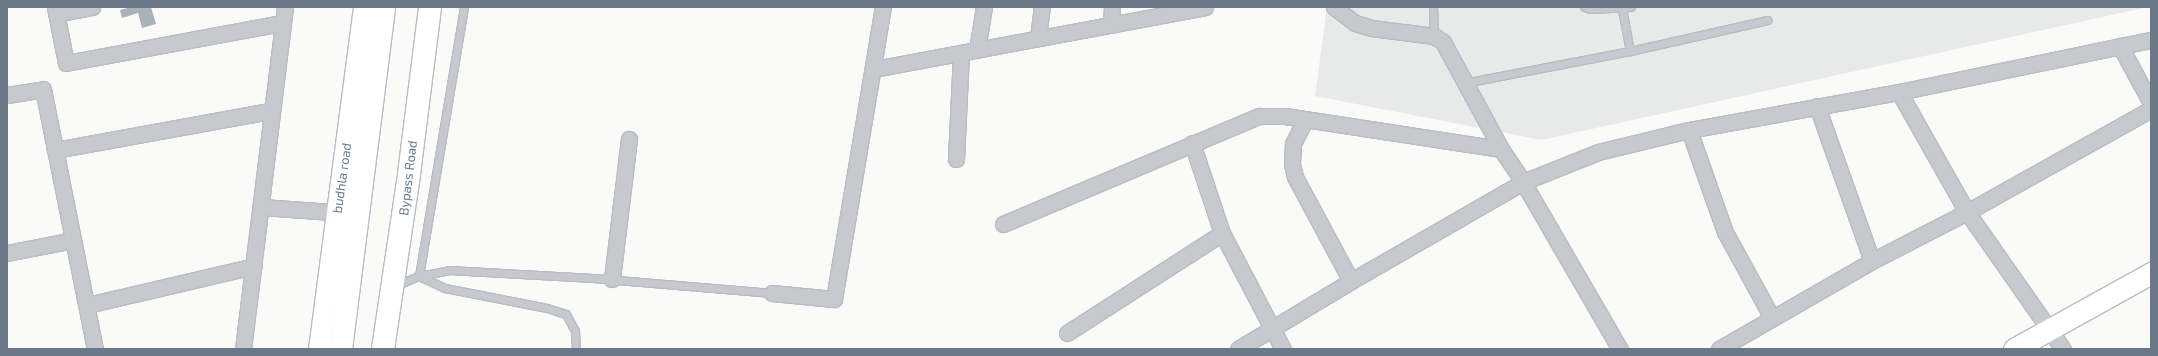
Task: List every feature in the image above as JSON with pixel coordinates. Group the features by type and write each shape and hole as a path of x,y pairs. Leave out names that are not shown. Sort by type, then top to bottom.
{"main road":[{"path":"341,349 347,214 368,143 384,7"},
{"name":"Bypass Road","path":"383,349 393,287 430,7"}],"street":[{"path":"92,7 55,11 66,63 282,23"},
{"path":"243,349 262,207 270,111 285,7"},
{"name":"budhla road","path":"319,349 347,214 364,7"},
{"path":"772,293 834,299 874,69 883,7"},
{"path":"977,50 984,7"},
{"path":"1038,38 1042,7"},
{"path":"1110,25 1112,7"},
{"path":"874,69 1110,25 1185,9 1205,7"},
{"path":"1334,7 1355,22 1371,28 1434,36 1444,42 1450,51 1464,83 1501,149 1523,182 1620,349"},
{"path":"1238,349 1351,281 1523,182 1598,152 1689,130 1899,92 2151,40"},
{"path":"2120,46 2151,103"},
{"path":"956,159 961,53"},
{"path":"7,95 43,89 95,349"},
{"path":"1899,92 1967,212 2063,349"},
{"path":"1817,106 1872,261"},
{"path":"1718,349 1872,261 1967,212 2151,110"},
{"path":"55,150 270,111"},
{"path":"1003,224 1259,116 1305,120 1501,149"},
{"path":"1305,120 1293,144 1292,164 1295,177 1351,281"},
{"path":"1689,130 1725,232 1772,318"},
{"path":"612,279 629,139"},
{"path":"1192,144 1222,233 1283,349"},
{"path":"262,207 347,214"},
{"path":"1067,333 1222,233"},
{"path":"7,253 73,240"},
{"path":"87,305 254,266"},
{"path":"2014,349 2049,328 2151,273"}],"lane":[{"path":"419,276 464,7"},
{"path":"1433,7 1434,36"},
{"path":"1584,7 1622,9 1631,7"},
{"path":"1622,9 1630,51"},
{"path":"1464,83 1630,51 1768,20"},
{"path":"393,287 419,276 449,270 612,279 772,293"},
{"path":"419,276 445,288 547,308 566,314 575,331 576,349"}],"shaded area":[{"path":"1327,7 2148,7 1541,140 1315,96"}],"building":[{"path":"131,7 151,7 156,24 142,28 138,13 122,18 120,10"}]}
